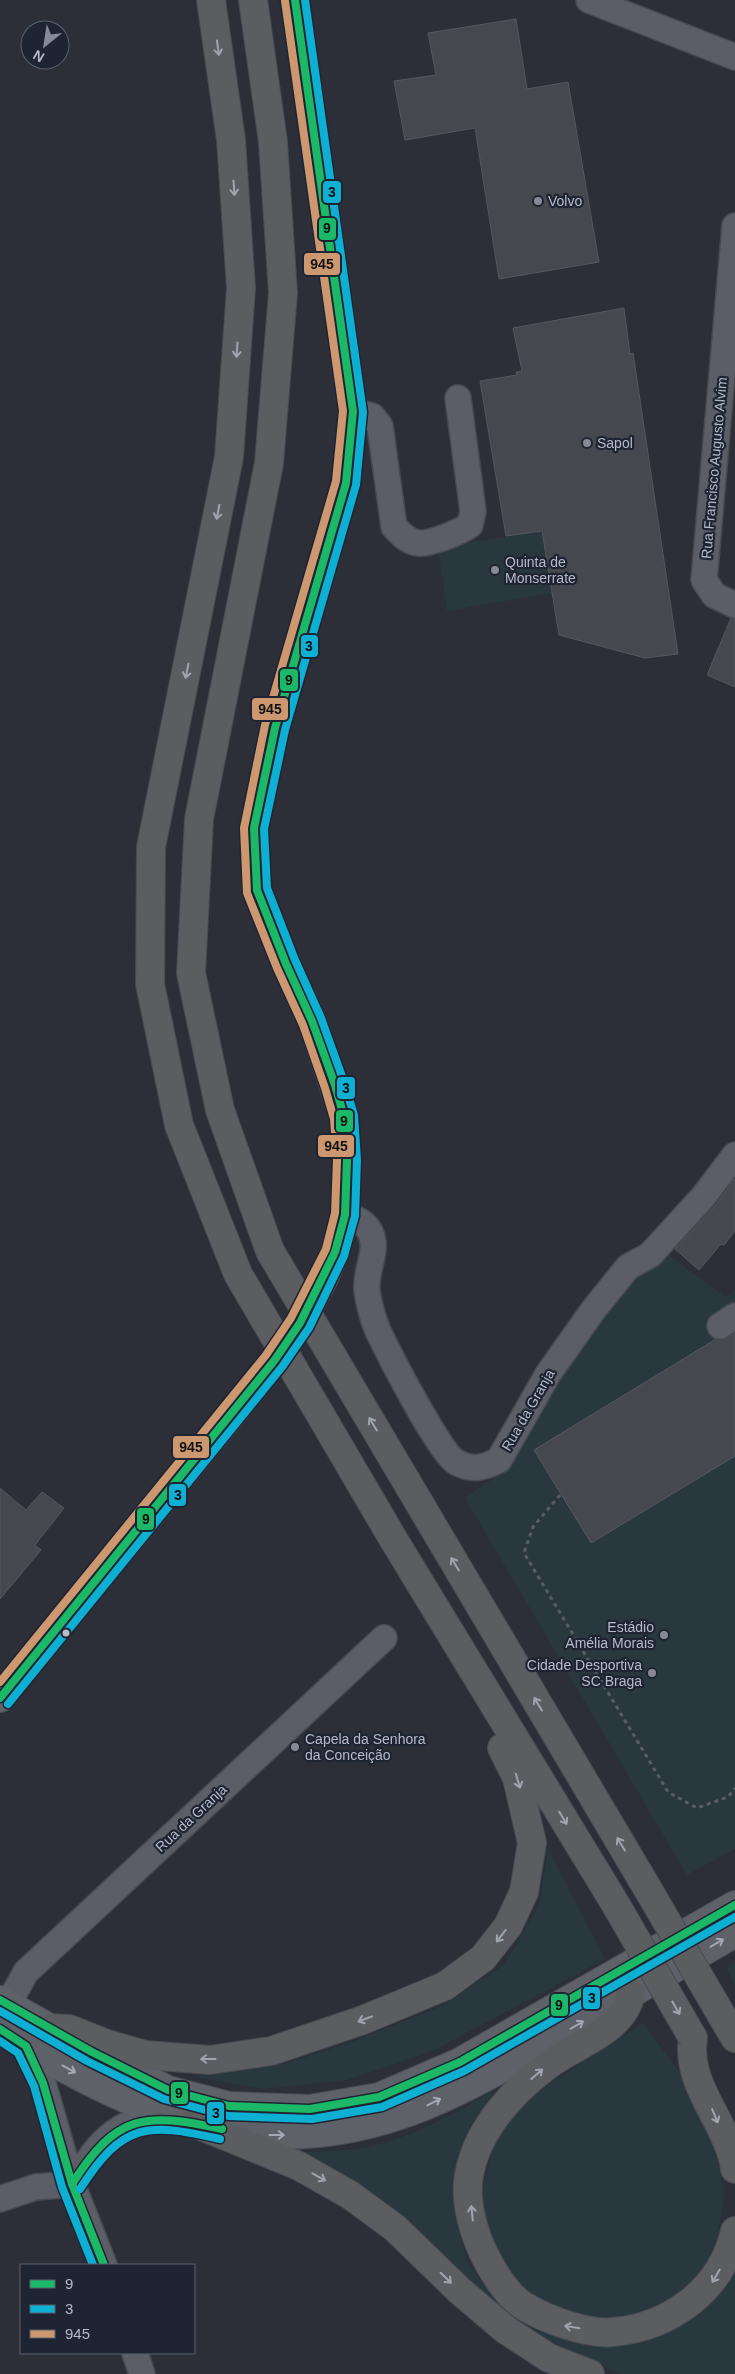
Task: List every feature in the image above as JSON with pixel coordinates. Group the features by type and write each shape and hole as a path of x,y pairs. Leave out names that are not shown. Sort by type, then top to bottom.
{"highway":[{"path":"211,0 231,140 241,288 229,457 151,847 150,984 179,1125 238,1274 392,1537 616,1905 735,2112"},
{"path":"254,0 273,142 283,293 269,463 199,819 191,973 220,1110 270,1251 732,2030"},
{"path":"49,2028 69,2029 107,2044 145,2055 210,2060 271,2051 363,2020 445,1986 483,1958 508,1926 524,1892 532,1843 518,1778 481,1706 401,1571 392,1537"},
{"path":"631,1993 628,2007 617,2022 548,2065 506,2102 480,2140 468,2183 474,2232 492,2272 522,2305 564,2325 612,2333 653,2324 684,2307 712,2283 731,2248 735,2232"},
{"path":"693,2038 690,2054 695,2074 717,2119 734,2160 735,2169"},
{"path":"194,2123 299,2166 350,2195 395,2228 460,2291 506,2330 549,2358 590,2374"}],"main road":[{"path":"0,1698 274,1361 300,1323 324,1278 335,1252 345,1215 347,1160 344,1117 312,1021 286,964 257,890 254,828 275,728 346,483 353,411 295,0"},
{"path":"3,2011 49,2028 168,2090 229,2106 319,2108 379,2097 460,2062 735,1906"},
{"path":"3,2011 26,2046 134,2103 194,2123 238,2133 314,2135 376,2124 421,2109 506,2065 735,1933"}],"street":[{"path":"589,0 735,57"},
{"name":"Rua Francisco Augusto Alvim","path":"735,226 729,365 704,580 714,594 735,605"},
{"path":"353,411 372,416 380,426 394,527 404,538 418,544 459,533 470,525 473,511 458,398"},
{"name":"Rua da Granja","path":"345,1215 360,1219 369,1230 374,1242 368,1270 367,1288 378,1330 439,1442 454,1462 472,1469 486,1467 499,1460 548,1374 628,1267 650,1255 703,1198 735,1155"},
{"name":"Rua da Granja","path":"3,2011 26,1972 384,1638"},
{"path":"26,2046 43,2083 72,2184 104,2264"},
{"path":"72,2184 92,2153 119,2129 144,2120 194,2123"},
{"path":"0,2199 36,2186 72,2184"},
{"path":"135,2354 142,2374"}],"path":[{"path":"560,1495 533,1527 524,1553 668,1792 697,1808 728,1797 735,1788"}],"shaded area":[{"name":"Quinta de Monserrate","path":"542,531 552,593 447,611 438,548"},
{"name":"Cidade Desportiva SC Braga","path":"662,1250 725,1297 735,1290 735,1849 687,1875 465,1498 501,1473 603,1304"},
{"path":"548,1849 605,1959 433,2051 347,2080 263,2089 190,2076 284,2064 357,2040 444,2005 504,1965 539,1905"},
{"path":"735,1961 735,1985 726,1967"},
{"path":"643,2023 677,2069 693,2099 715,2145 724,2192 717,2243 701,2273 669,2300 642,2313 605,2321 545,2306 504,2273 487,2240 482,2190 495,2139 520,2107 557,2079"},
{"path":"490,2092 496,2099 457,2175 456,2217 467,2262 492,2296 537,2331 585,2345 620,2346 664,2335 703,2309 735,2266 735,2374 622,2374 562,2354 288,2152 340,2151 386,2142 433,2124"}],"building":[{"name":"Volvo","path":"516,19 527,89 568,82 599,262 499,279 475,128 405,140 394,81 436,75 428,33"},
{"name":"Sapol","path":"624,308 630,354 633,353 678,654 645,658 559,635 542,531 506,536 480,381 517,375 516,372 522,371 513,328"},
{"path":"731,618 735,619 735,687 707,675"},
{"path":"735,1179 735,1231 699,1270 675,1249 714,1207"},
{"path":"735,1333 735,1456 591,1543 534,1450 716,1339 721,1340"},
{"path":"0,1488 26,1510 42,1492 64,1508 35,1545 41,1550 0,1599"}],"transit line":[{"name":"9","path":"0,1698 274,1361 300,1323 335,1252 345,1215 347,1160 344,1117 335,1085 312,1021 286,964 257,890 254,828 275,728 346,483 353,411 295,0"},
{"name":"3","path":"8,1704 282,1367 309,1328 344,1256 355,1216 357,1160 354,1115 321,1018 295,960 267,888 264,829 285,730 356,485 363,412 305,0"},
{"name":"945","path":"0,1682 266,1355 291,1318 326,1249 335,1213 337,1160 334,1119 303,1025 277,968 247,893 244,828 265,725 336,481 343,411 285,1"},
{"name":"9","path":"0,2000 92,2052 168,2090 229,2106 310,2109 379,2097 460,2062 735,1905"},
{"name":"3","path":"0,2011 87,2061 164,2099 228,2116 312,2119 382,2107 464,2071 735,1917"},
{"name":"9","path":"0,2029 26,2046 43,2083 72,2184 104,2264"},
{"name":"3","path":"0,2041 18,2053 34,2086 62,2187 93,2264"},
{"name":"9","path":"72,2184 103,2143 118,2131 134,2124 152,2120 172,2121 222,2129"},
{"name":"3","path":"80,2189 109,2151 123,2140 138,2133 154,2130 173,2130 220,2139"}],"place":[{"name":"Volvo","path":"538,201"},
{"name":"Sapol","path":"587,443"},
{"name":"Quinta de Monserrate","path":"495,570"},
{"name":"Estádio Amélia Morais","path":"664,1635"},
{"name":"Cidade Desportiva SC Braga","path":"652,1673"},
{"name":"Capela da Senhora da Conceição","path":"295,1747"}]}
